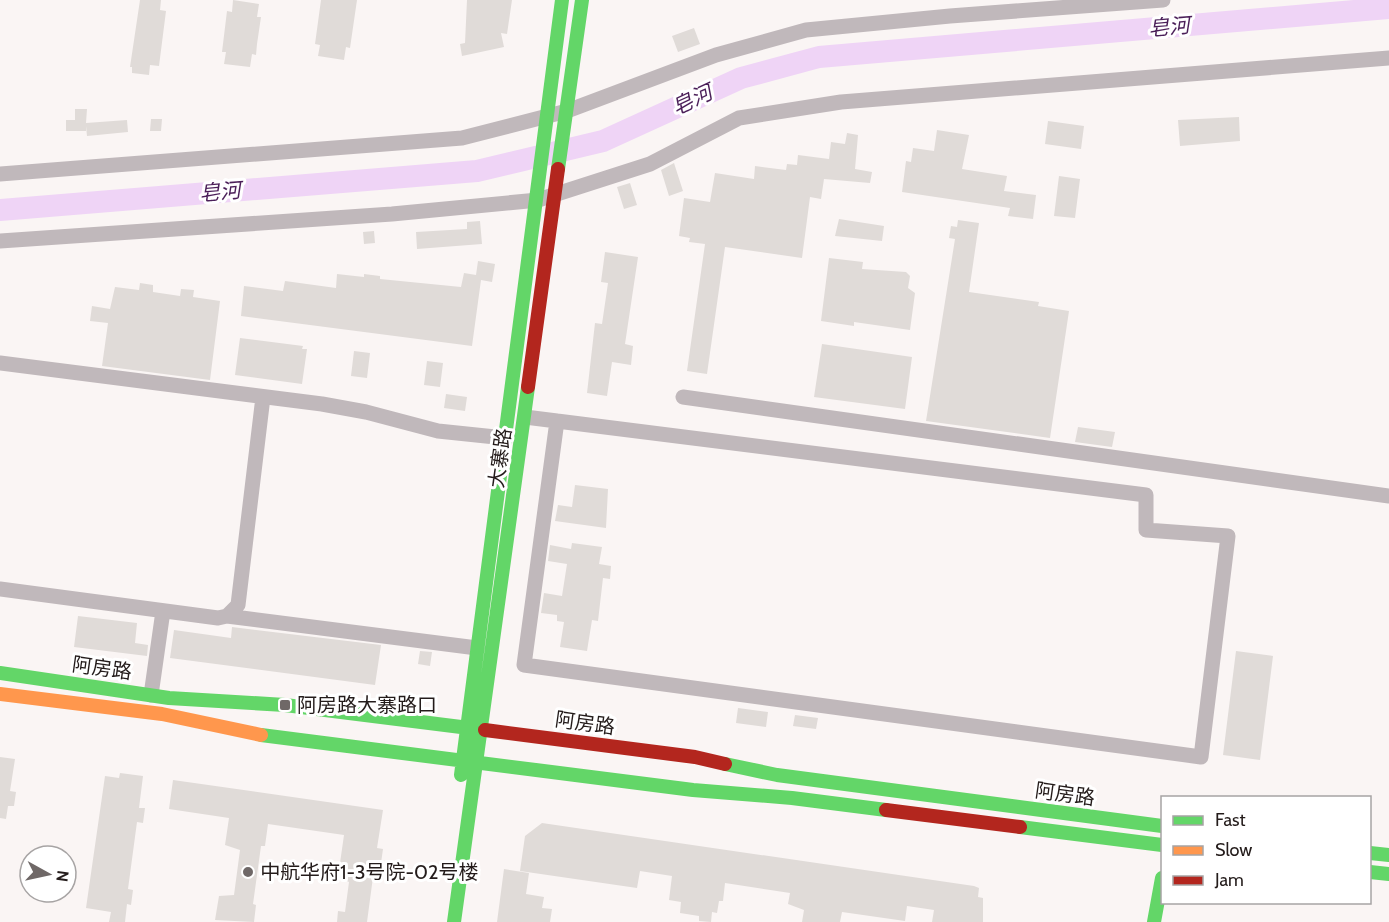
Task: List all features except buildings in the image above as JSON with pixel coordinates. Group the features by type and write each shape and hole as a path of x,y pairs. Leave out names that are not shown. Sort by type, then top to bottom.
{"main road":[{"name":"大寨路","path":"440,922 538,200 538,184 562,0"},
{"name":"大寨路","path":"454,922 582,0"},
{"name":"阿房路","path":"0,673 151,695 285,705 466,727 613,763 804,799 1161,845"},
{"name":"阿房路","path":"0,694 162,714 242,732 477,763 613,763 695,758 777,775 1161,826"},
{"path":"1371,853 1389,855"},
{"path":"1371,872 1389,874"},
{"path":"1154,922 1161,884"}],"street":[{"path":"0,174 462,138 567,111 716,55 806,30 951,16 1163,0"},
{"path":"0,241 392,214 538,200 650,164 739,118 841,102 1389,58"},
{"path":"0,363 366,412 438,431 506,438"},
{"path":"227,616 238,605 263,397"},
{"path":"683,398 1389,496"},
{"path":"525,417 557,421 1146,495 1146,531 1228,536 1202,757 524,665 557,421"},
{"path":"0,589 218,618 227,616 477,648"},
{"path":"151,695 163,611"}],"waterway":[{"name":"皂河","path":"0,210 477,171 603,141 741,78 819,57 1389,8"}],"traffic: fast":[{"path":"461,775 562,0"},
{"path":"558,169 582,0"},
{"path":"454,922 528,387"},
{"path":"0,673 169,698 285,705 485,730"},
{"path":"261,735 693,790 792,798 886,810"},
{"path":"725,764 777,775 1161,826"},
{"path":"1020,827 1161,845"},
{"path":"1371,853 1389,855"},
{"path":"1371,872 1389,874"},
{"path":"1154,922 1161,884"}],"traffic: slow":[{"path":"0,694 162,714 261,735"}],"traffic: jam":[{"path":"528,387 558,169"},
{"path":"485,730 695,757 725,764"},
{"path":"886,810 1020,827"}],"place":[{"name":"阿房路大寨路口","path":"285,705"},
{"name":"中航华府1-3号院-02号楼","path":"248,872"}]}
